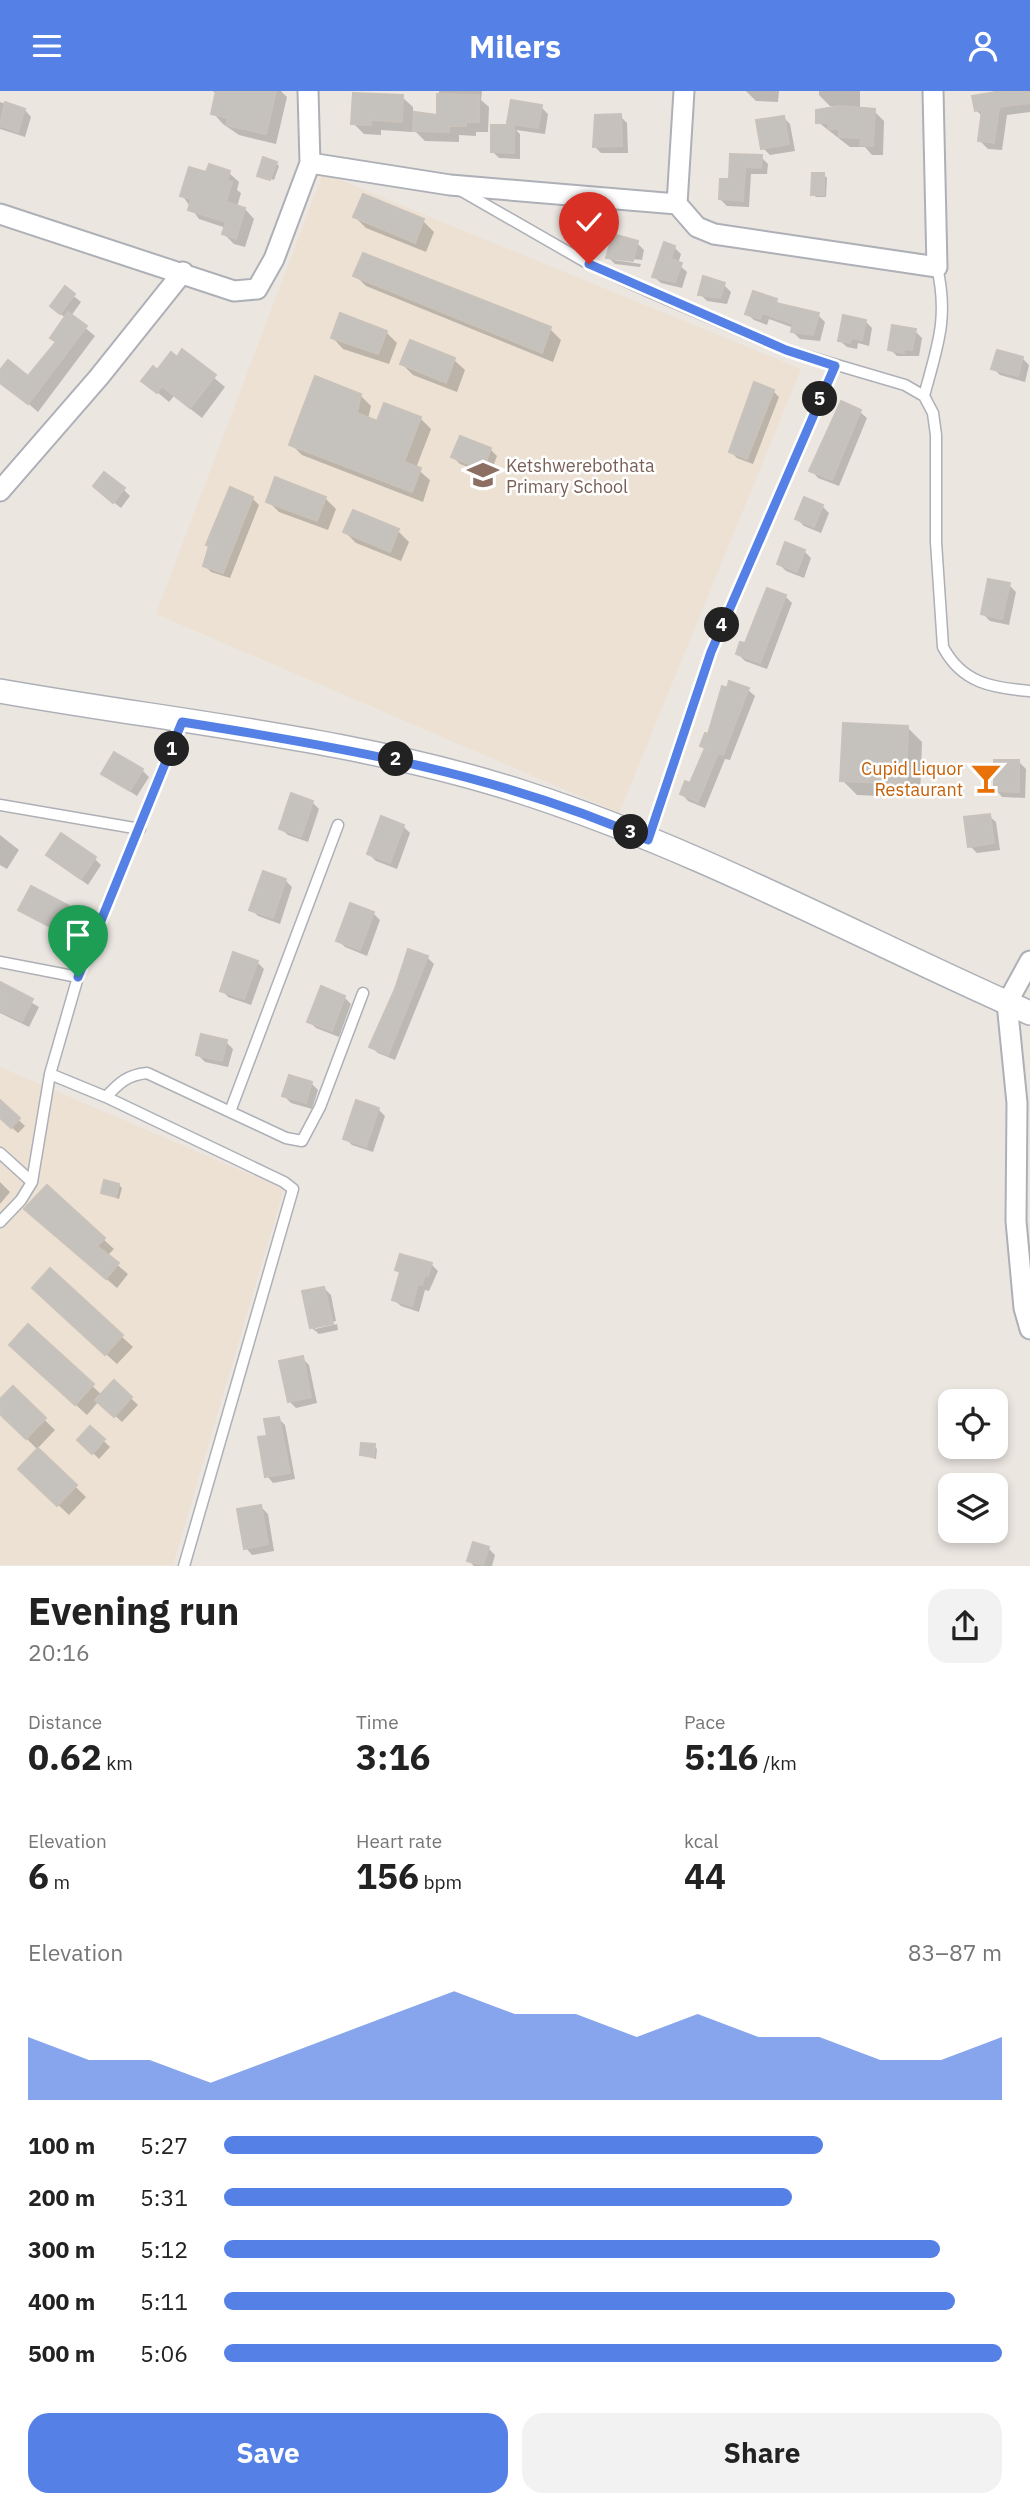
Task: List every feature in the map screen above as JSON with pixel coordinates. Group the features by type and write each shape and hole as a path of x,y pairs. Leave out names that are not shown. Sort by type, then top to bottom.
{"street":[{"path":"0,214 183,272 234,291 257,289 274,259 310,163 308,91"},
{"path":"677,204 684,91"},
{"path":"310,163 450,185 677,204 697,227 714,234 937,267 933,91"},
{"path":"0,491 99,377 183,272"},
{"path":"0,691 318,743 438,768 525,793 754,883 1030,1013"},
{"path":"1030,961 1007,1003 1017,1103 1016,1221 1024,1308 1030,1329"}],"lane":[{"path":"450,185 589,264 786,350 905,384 924,396 933,412 936,435 936,542 943,647 950,660 976,682 996,688 1030,691"},
{"path":"924,396 944,321 943,292 937,267"},
{"path":"648,840 711,652 835,366"},
{"path":"0,1222 32,1182 50,1074 78,977 141,829 182,722"},
{"path":"0,805 141,829"},
{"path":"231,1109 338,825"},
{"path":"0,962 78,977"},
{"path":"106,1097 122,1080 132,1075 148,1073 231,1109 296,1142 306,1139 363,993"},
{"path":"50,1074 204,1142 293,1189 184,1566"},
{"path":"0,1153 32,1182"}],"shaded area":[{"name":"Ketshwerebothata Primary School","path":"323,173 801,369 619,813 156,614"},
{"path":"0,1067 284,1189 173,1565 0,1565"}],"building":[{"path":"216,91 276,91 266,134 226,125 228,118 211,114"},
{"path":"1001,91 1030,91 1030,103 999,107 994,143 978,141 982,110 975,111 972,96"},
{"path":"353,93 403,95 402,122 371,120 371,125 351,124"},
{"path":"437,94 479,95 479,122 466,122 466,126 449,126 449,132 413,131 414,112 437,115"},
{"path":"511,100 542,105 538,128 507,123"},
{"path":"5,102 25,109 18,132 0,126"},
{"path":"840,106 875,109 873,146 860,145 861,138 839,137 839,129 828,129 829,123 816,123 816,110"},
{"path":"621,114 622,146 593,147 595,115"},
{"path":"784,116 789,144 761,149 756,120"},
{"path":"491,125 514,125 514,153 491,152"},
{"path":"730,154 762,155 761,168 745,167 743,201 719,199 720,179 729,179"},
{"path":"263,157 277,162 270,180 257,176"},
{"path":"209,164 230,171 227,181 232,182 226,202 245,208 236,239 222,234 226,222 188,210 191,199 180,196 189,167 206,172"},
{"path":"812,173 824,173 824,195 811,195"},
{"path":"363,194 424,219 415,243 353,217"},
{"path":"613,234 638,241 633,261 606,258"},
{"path":"664,242 675,246 671,259 682,263 675,282 652,277"},
{"path":"363,253 551,327 542,353 353,276"},
{"path":"703,276 725,283 720,298 698,295"},
{"path":"65,286 75,294 60,314 50,306"},
{"path":"753,291 777,299 776,303 819,313 813,335 791,332 793,324 762,313 760,319 745,314"},
{"path":"68,312 87,326 28,404 0,383 0,370 8,360 28,376 56,342 50,338"},
{"path":"340,313 387,331 378,354 331,338"},
{"path":"843,315 866,320 862,340 852,338 850,343 838,341"},
{"path":"892,325 916,329 912,350 904,349 904,353 888,350"},
{"path":"410,340 455,358 446,383 400,364"},
{"path":"182,349 216,375 190,408 162,386 157,393 141,381 153,366 157,370 171,352 177,357"},
{"path":"997,350 1023,357 1018,376 991,369"},
{"path":"315,376 361,394 357,413 377,421 384,403 421,417 404,462 421,468 412,492 289,445"},
{"path":"754,382 774,390 747,459 729,452"},
{"path":"841,401 861,410 832,480 809,471"},
{"path":"460,436 491,448 483,470 451,457"},
{"path":"104,472 125,488 113,503 93,486"},
{"path":"275,477 326,497 317,521 266,502"},
{"path":"230,487 253,497 223,573 203,566 209,546 206,545"},
{"path":"804,497 823,505 814,527 795,519"},
{"path":"353,510 399,529 390,552 343,532"},
{"path":"785,542 805,550 797,572 777,564"},
{"path":"988,579 1010,583 1002,619 981,614"},
{"path":"767,588 786,595 760,663 736,654 740,642 745,643"},
{"path":"729,681 749,688 723,755 718,753 698,802 680,794 685,781 690,783 705,748 700,746 705,733 708,734 722,686 727,688"},
{"path":"843,723 908,726 906,784 840,781"},
{"path":"114,752 143,769 130,791 101,774"},
{"path":"994,760 1019,760 1019,792 994,791"},
{"path":"291,793 313,801 301,837 279,829"},
{"path":"990,814 994,843 968,847 964,817"},
{"path":"381,816 404,825 390,863 367,854"},
{"path":"61,833 96,857 81,879 46,855"},
{"path":"263,871 286,879 273,918 249,910"},
{"path":"31,886 69,906 56,930 18,910"},
{"path":"350,903 374,912 360,950 336,941"},
{"path":"408,949 428,956 388,1055 369,1047 395,989"},
{"path":"233,952 258,961 244,999 220,991"},
{"path":"0,982 33,999 22,1021 0,1011"},
{"path":"321,986 345,996 332,1031 307,1022"},
{"path":"201,1034 227,1040 222,1061 196,1055"},
{"path":"289,1075 312,1082 306,1103 282,1096"},
{"path":"0,1100 20,1118 11,1128 0,1118"},
{"path":"356,1100 379,1108 366,1147 343,1139"},
{"path":"104,1180 119,1184 116,1197 101,1193"},
{"path":"47,1185 105,1238 97,1246 119,1263 106,1279 24,1209"},
{"path":"400,1254 432,1263 422,1285 418,1284 412,1306 392,1300 400,1272 395,1270"},
{"path":"50,1268 123,1335 105,1355 32,1288"},
{"path":"324,1287 333,1324 310,1328 302,1291"},
{"path":"28,1324 94,1384 75,1405 9,1345"},
{"path":"303,1356 311,1397 288,1402 279,1361"},
{"path":"114,1380 132,1397 114,1417 95,1400"},
{"path":"13,1386 46,1418 26,1439 0,1414 0,1399"},
{"path":"279,1417 290,1473 265,1477 258,1437 267,1436 264,1419"},
{"path":"90,1426 105,1439 92,1454 77,1440"},
{"path":"361,1443 375,1444 374,1457 360,1455"},
{"path":"38,1448 77,1485 57,1506 18,1469"},
{"path":"261,1505 268,1544 244,1549 237,1509"},
{"path":"473,1542 489,1547 483,1565 467,1561"}],"place":[{"name":"Ketshwerebothata Primary School","path":"483,475"},
{"name":"Cupid Liquor Restaurant","path":"986,778"}],"route":[{"path":"78,977 100,930 182,722 318,743 438,768 525,793 648,840 711,652 835,366 786,350 589,264"}]}
